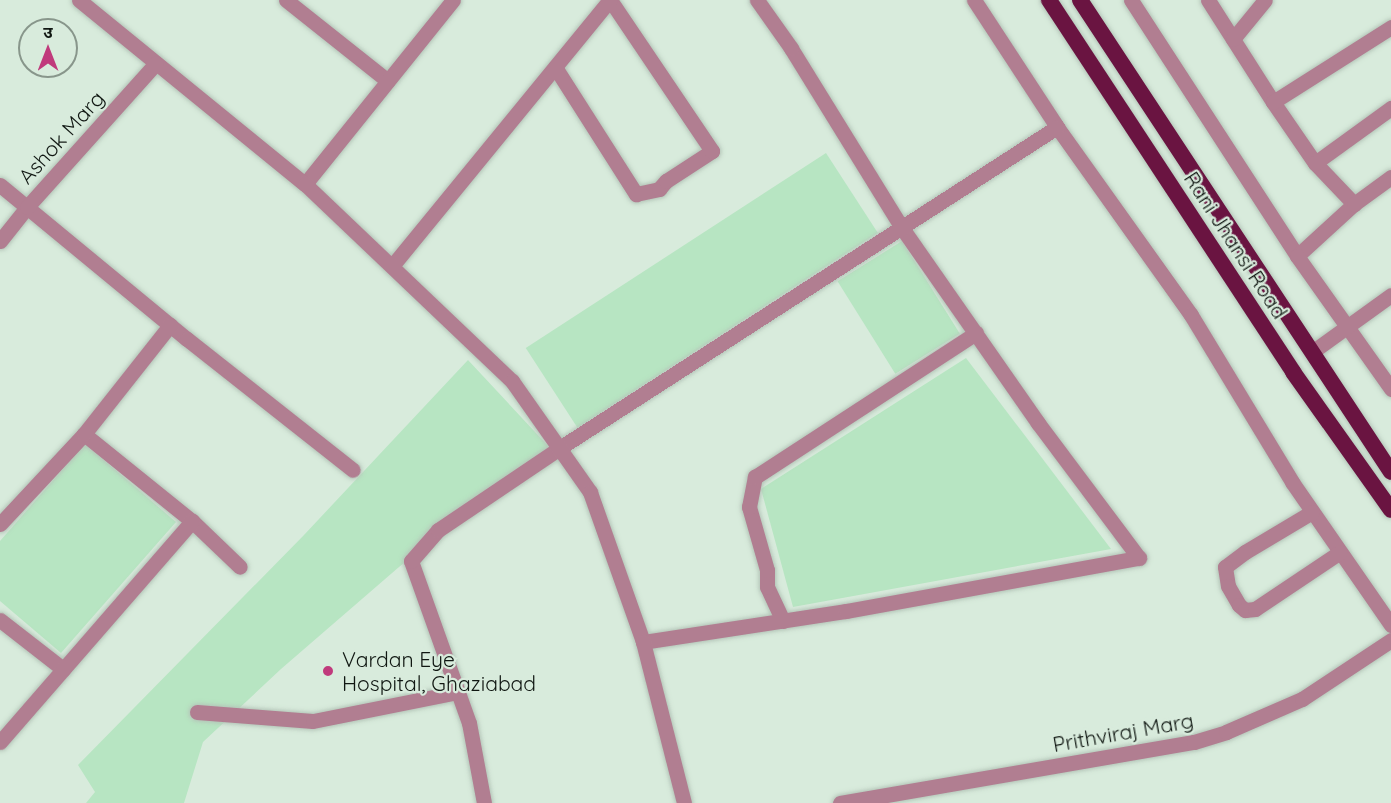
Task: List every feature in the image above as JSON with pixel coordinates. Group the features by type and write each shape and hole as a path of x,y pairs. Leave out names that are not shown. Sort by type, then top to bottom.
{"highway":[{"name":"Rani Jhansi Road","path":"1049,0 1293,372 1391,510"},
{"name":"Rani Jhansi Road","path":"1080,0 1391,472"},
{"path":"1081,48 1104,36"},
{"path":"1112,96 1133,81"}],"street":[{"path":"79,0 305,184 512,381 590,492 643,642 684,803"},
{"path":"286,0 388,81"},
{"path":"305,184 453,0"},
{"path":"392,266 555,67 610,0 712,152 666,181 659,189 636,194 555,67"},
{"path":"643,642 783,621 1139,558 1038,423 903,228 791,48 757,0"},
{"path":"974,0 1057,128 1191,315 1292,482 1391,625"},
{"path":"1131,0 1297,256 1391,389"},
{"path":"1208,0 1315,163 1354,204"},
{"path":"1233,39 1265,0"},
{"path":"1273,102 1391,27"},
{"name":"Ashok Marg","path":"0,240 156,63"},
{"path":"1315,163 1391,108"},
{"path":"484,803 469,723 411,561 438,530 558,449 1057,128"},
{"path":"1297,256 1354,204 1391,177"},
{"path":"0,185 170,325 353,470"},
{"path":"1312,352 1391,295"},
{"path":"0,524 84,434 170,325"},
{"path":"783,621 767,587 767,570 749,507 755,477 976,333"},
{"path":"84,434 192,521 240,567"},
{"path":"1312,512 1245,552 1225,567 1228,586 1239,604 1245,610 1255,609 1340,552"},
{"path":"0,742 192,521"},
{"path":"0,620 63,669"},
{"name":"Prithviraj Marg","path":"840,803 1194,742 1227,732 1302,699 1391,640"},
{"path":"197,712 313,721 458,692"}],"green space":[{"path":"826,153 878,233 577,428 526,348"},
{"path":"902,241 960,333 895,374 838,281"},
{"path":"966,358 1111,549 793,607 761,489"},
{"path":"468,360 549,447 399,567 281,669 203,742 184,803 86,803 95,792 78,765 304,535"},
{"path":"85,444 176,522 61,653 0,601 0,541"}],"place":[{"name":"Vardan Eye Hospital, Ghaziabad","path":"328,671"}]}
